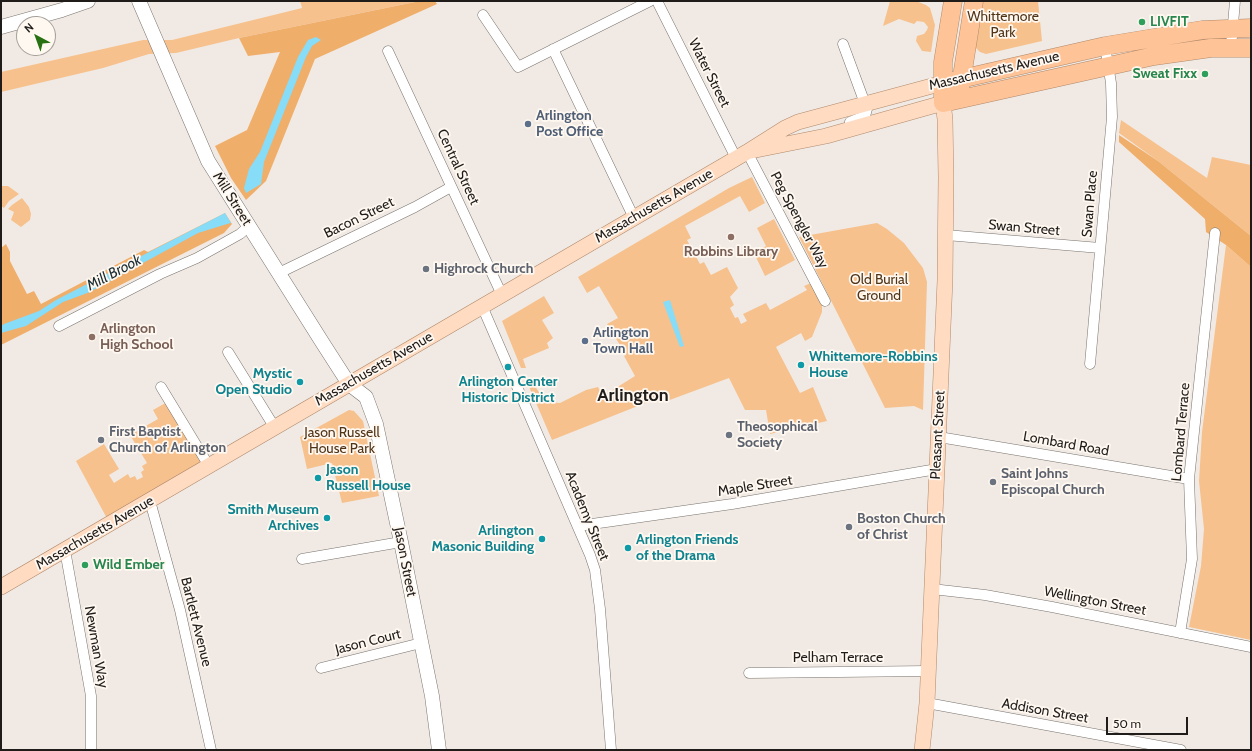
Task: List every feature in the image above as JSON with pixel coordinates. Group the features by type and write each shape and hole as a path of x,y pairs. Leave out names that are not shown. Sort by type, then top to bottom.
{"highway":[{"path":"949,107 943,83 943,62 953,1"},
{"path":"949,107 961,79 974,1"},
{"name":"Massachusetts Avenue","path":"943,83 1105,46 1191,32 1232,28 1251,28"},
{"name":"Massachusetts Avenue","path":"949,107 1109,65 1192,50 1230,47 1251,48"}],"main road":[{"path":"29,16 60,1"},
{"path":"37,16 62,10 88,1"},
{"name":"Mill Street","path":"139,1 208,161 349,384"},
{"path":"1,27 16,22"},
{"name":"Massachusetts Avenue","path":"1,587 742,155 774,134 798,122 943,83"},
{"name":"Massachusetts Avenue","path":"742,155 949,107"},
{"name":"Pleasant Street","path":"922,750 927,703 939,437 949,107"},
{"name":"Jason Street","path":"349,384 366,397 376,424 436,717 439,750"}],"street":[{"path":"483,15 518,67 650,1"},
{"name":"Water Street","path":"657,1 742,155"},
{"path":"1230,47 1235,1"},
{"path":"826,136 840,126 865,116 867,109 843,44"},
{"name":"Swan Place","path":"1090,364 1112,117 1109,65 1105,46"},
{"path":"553,49 634,218"},
{"name":"Central Street","path":"388,51 502,295"},
{"name":"Peg Spengler Way","path":"742,155 825,301"},
{"name":"Bacon Street","path":"279,273 415,207 451,187"},
{"path":"59,326 160,274 197,258 240,234 249,226"},
{"name":"Lombard Terrace","path":"1180,633 1192,559 1189,479 1215,233"},
{"name":"Swan Street","path":"946,235 1100,248"},
{"name":"Academy Street","path":"482,306 590,555 598,589 611,750"},
{"path":"228,352 275,428"},
{"path":"161,387 209,466"},
{"name":"Lombard Road","path":"939,437 1189,479"},
{"name":"Maple Street","path":"578,526 732,504 937,469"},
{"name":"Bartlett Avenue","path":"150,501 180,610 211,750"},
{"path":"302,560 401,542"},
{"name":"Newman Way","path":"65,550 91,696 91,750"},
{"name":"Wellington Street","path":"932,589 985,595 1045,605 1251,647"},
{"name":"Jason Court","path":"321,668 421,643"},
{"name":"Pelham Terrace","path":"749,672 928,671"},
{"name":"Addison Street","path":"927,703 1181,750"}],"green space":[{"path":"300,1 420,1 239,38 176,53 149,54 103,68 1,92 1,72 143,40 172,40 302,8"},
{"path":"890,1 916,1 930,8 935,25 931,52 922,51 916,41 917,36 924,34 927,30 928,27 924,22 917,21 914,24 899,19 883,26"},
{"name":"Whittemore Park","path":"983,1 1038,1 1042,41 986,54 980,52 975,47"},
{"path":"1121,120 1207,178 1212,157 1251,165 1251,236 1158,161 1119,133"},
{"path":"752,177 765,203 749,212 740,196 685,226 691,238 687,240 700,264 704,262 711,275 727,267 738,288 730,297 734,305 730,308 735,318 738,317 741,324 747,321 743,314 766,303 770,310 807,290 804,286 811,283 822,303 822,312 812,337 805,341 801,333 776,347 800,393 813,387 827,421 770,434 766,410 745,410 729,378 667,401 648,402 552,440 527,382 533,383 542,397 549,402 560,403 586,390 598,387 603,396 635,376 624,356 626,355 607,324 618,318 599,286 587,293 578,277 729,188"},
{"path":"1,186 8,186 19,194 9,201 4,208 1,206"},
{"path":"22,198 29,207 31,214 30,220 21,227 11,220 14,212 8,209"},
{"path":"774,219 795,260 765,276 754,253 766,246 757,228"},
{"name":"Old Burial Ground","path":"877,223 904,243 923,268 927,282 923,410 914,406 885,408 799,237"},
{"path":"1226,245 1251,267 1251,640 1189,627 1201,566 1204,529 1199,481 1202,432"},
{"path":"544,296 554,313 542,320 553,338 547,343 549,348 523,359 526,368 521,368 502,321"},
{"path":"169,401 209,466 110,524 76,461 104,444 119,469 109,475 114,483 128,474 130,478 135,476 137,480 143,477 141,472 144,470 142,466 147,463 130,435 158,419 153,410"},
{"name":"Jason Russell House Park","path":"349,410 354,411 363,421 379,496 342,503 332,463 307,469 300,437"}],"shaded area":[{"path":"420,1 435,1 437,4 315,59 266,181 246,200 231,178 215,146 247,130 280,52 248,56 239,38"},
{"path":"1119,135 1158,161 1251,236 1251,267 1226,245 1206,232 1205,219 1119,142"},
{"path":"225,213 232,224 224,233 1,345 1,248 6,244 10,252 10,261 27,294 34,291 41,304 144,250 148,252"}],"water":[{"path":"316,37 321,40 312,46 306,57 264,162 261,184 246,193 244,188 249,169 260,152 298,57 308,40"},
{"name":"Mill Brook","path":"225,213 231,223 198,233 90,292 63,302 26,326 1,333 1,326 4,324 39,311 56,300"},
{"path":"670,300 684,346 680,347 663,302"}],"place":[{"name":"LIVFIT","path":"1142,22"},
{"name":"Sweat Fixx","path":"1205,74"},
{"name":"Arlington Post Office","path":"528,124"},
{"name":"Robbins Library","path":"731,237"},
{"name":"Highrock Church","path":"426,269"},
{"name":"Arlington High School","path":"92,337"},
{"name":"Arlington Town Hall","path":"585,341"},
{"name":"Whittemore-Robbins House","path":"801,365"},
{"name":"Arlington Center Historic District","path":"508,367"},
{"name":"Mystic Open Studio","path":"300,382"},
{"name":"Theosophical Society","path":"729,435"},
{"name":"First Baptist Church of Arlington","path":"101,440"},
{"name":"Jason Russell House","path":"318,478"},
{"name":"Saint Johns Episcopal Church","path":"993,482"},
{"name":"Smith Museum Archives","path":"327,518"},
{"name":"Boston Church of Christ","path":"849,527"},
{"name":"Arlington Masonic Building","path":"542,539"},
{"name":"Arlington Friends of the Drama","path":"628,548"},
{"name":"Wild Ember","path":"85,565"}],"district":[{"name":"Arlington","path":"633,396"}]}
